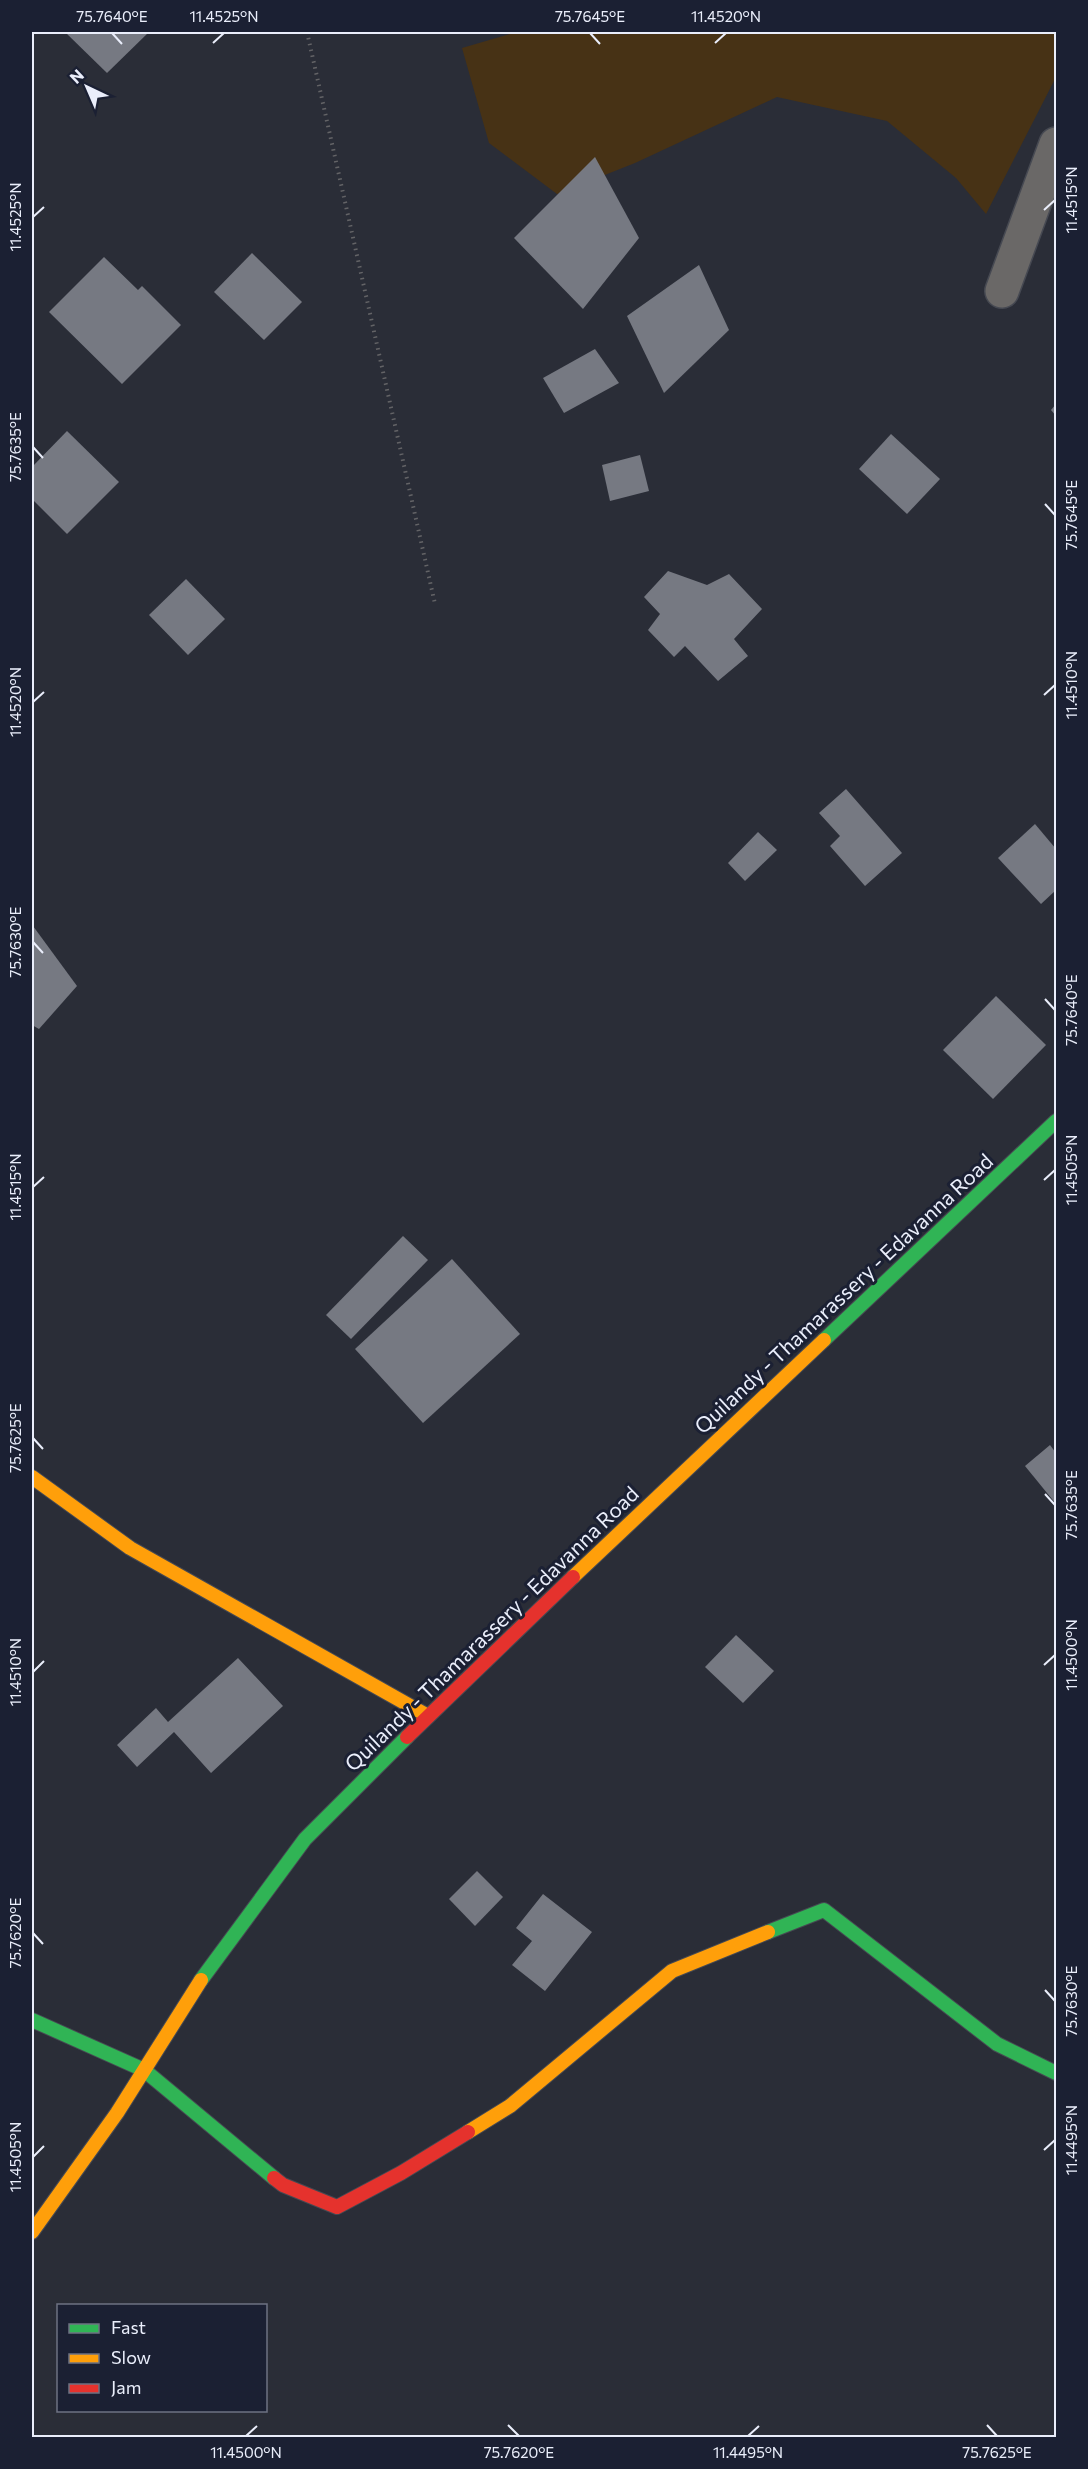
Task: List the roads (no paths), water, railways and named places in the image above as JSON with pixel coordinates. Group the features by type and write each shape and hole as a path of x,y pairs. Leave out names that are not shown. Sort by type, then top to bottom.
{"street":[{"path":"1002,291 1056,144"},
{"name":"Quilandy - Thamarassery - Edavanna Road","path":"32,2232 117,2113 200,1981 305,1839 428,1716 1056,1121"},
{"path":"32,1477 130,1548 428,1716"},
{"path":"32,2020 144,2070 283,2185 337,2207 401,2173 510,2106 672,1971 824,1910 998,2044 1056,2073"}]}
